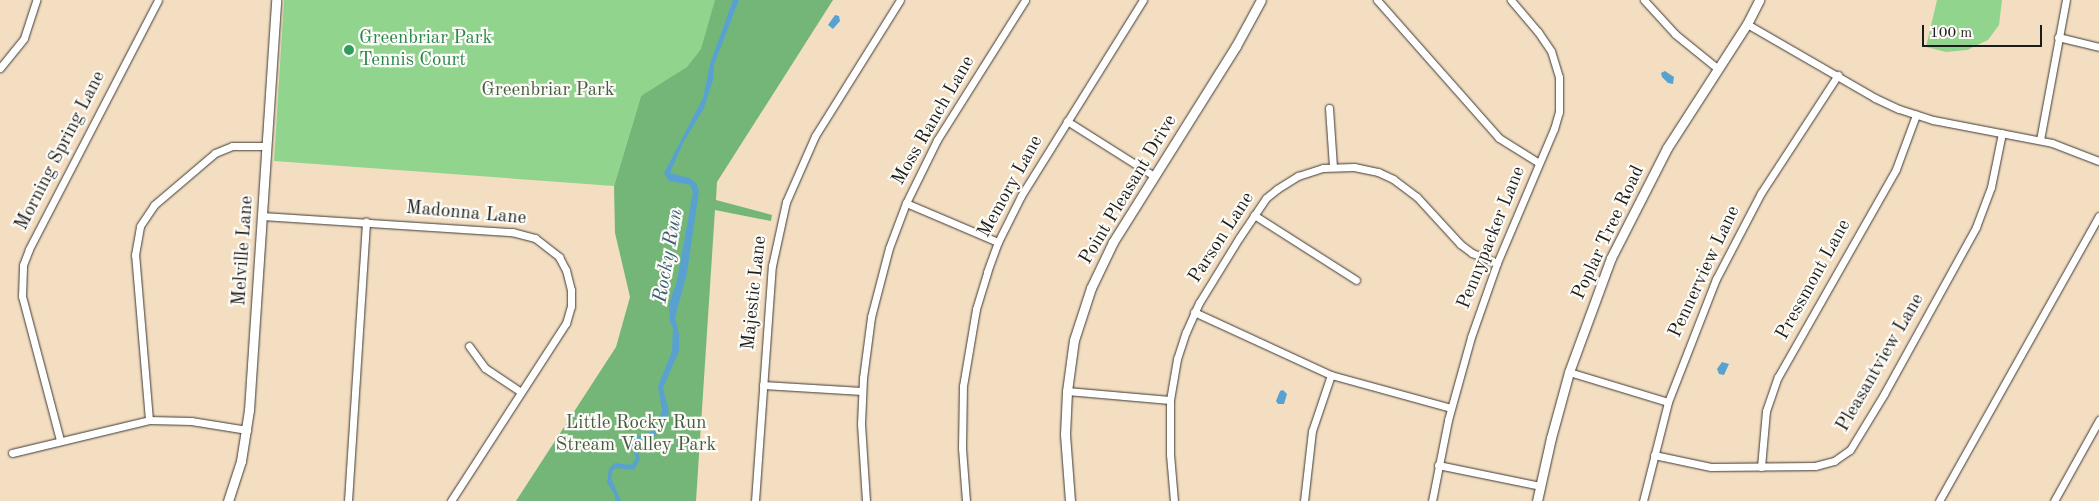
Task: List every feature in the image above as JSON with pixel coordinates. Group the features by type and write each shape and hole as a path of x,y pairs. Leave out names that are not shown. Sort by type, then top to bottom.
{"street":[{"path":"0,68 24,38 36,0"},
{"name":"Morning Spring Lane","path":"60,440 22,296 21,280 23,265 29,249 158,0"},
{"name":"Melville Lane","path":"228,501 241,461 247,430 276,0"},
{"name":"Majestic Lane","path":"755,501 772,266 786,202 815,136 900,0"},
{"name":"Moss Ranch Lane","path":"866,501 862,391 867,342 876,293 889,248 906,203 937,140 1025,0"},
{"name":"Memory Lane","path":"966,501 962,416 967,357 976,309 998,242 1021,196 1143,0"},
{"name":"Point Pleasant Drive","path":"1070,501 1065,434 1067,391 1074,340 1091,288 1113,242 1236,46 1261,0"},
{"path":"1377,0 1499,138 1539,163"},
{"name":"Pennypacker Lane","path":"1432,501 1451,408 1471,337 1497,262 1559,112 1559,77 1551,51 1543,37 1511,0"},
{"path":"1644,0 1675,34 1717,68"},
{"name":"Poplar Tree Road","path":"1537,501 1569,372 1611,258 1667,148 1747,24 1759,0"},
{"path":"2040,140 2066,0"},
{"path":"1747,24 1875,98 1916,115 2002,134 2040,140 2077,152 2099,162"},
{"path":"2058,37 2099,47"},
{"name":"Pennerview Lane","path":"1643,501 1668,402 1698,320 1736,237 1778,164 1838,76"},
{"path":"1329,108 1333,166"},
{"name":"Pressmont Lane","path":"1761,467 1766,411 1778,377 1896,168 1916,115"},
{"path":"1067,121 1154,176"},
{"name":"Pleasantview Lane","path":"1654,455 1701,466 1761,467 1825,465 1843,456 1856,443 1976,227 1991,187 2002,134"},
{"path":"149,420 135,255 136,239 140,226 154,205 215,153 232,146 266,146"},
{"name":"Parson Lane","path":"1174,501 1170,454 1170,400 1177,359 1194,312 1254,215 1266,198 1287,182 1310,171 1333,166 1368,169 1393,180 1417,197 1460,244 1472,253 1497,262"},
{"path":"906,203 998,242"},
{"path":"1254,215 1356,280"},
{"name":"Madonna Lane","path":"262,216 512,232 536,238 551,248 563,263 568,276 572,299 566,323 451,501"},
{"path":"1939,501 2099,216"},
{"path":"348,501 366,222"},
{"path":"1194,312 1331,375 1451,408"},
{"path":"470,346 485,368 521,392"},
{"path":"1569,372 1668,402"},
{"path":"1304,501 1312,431 1331,375"},
{"path":"763,385 862,391"},
{"path":"1067,391 1170,400"},
{"path":"12,453 149,420 191,422 247,430"},
{"path":"2054,501 2099,420"},
{"path":"1438,465 1540,486"}],"green space":[{"name":"Greenbriar Park","path":"284,0 752,0 706,107 660,87 641,96 614,186 274,161"},
{"name":"Little Rocky Run Stream Valley Park","path":"715,0 833,0 717,182 716,200 772,215 771,221 715,210 696,501 516,501 616,347 630,297 615,233 614,186 641,96 687,67 701,49"},
{"path":"1937,0 2002,0 1999,25 1988,40 1967,50 1946,52 1926,47"}],"water":[{"name":"Rocky Run","path":"733,0 739,0 714,65 713,80 704,108 683,143 670,173 689,178 696,183 699,191 687,273 675,318 679,334 679,351 663,388 669,412 662,428 652,438 635,443 640,459 634,470 616,468 613,470 611,478 621,501 615,501 615,495 607,483 609,468 615,463 630,465 634,462 636,457 630,444 630,439 653,431 657,427 662,410 658,386 672,351 673,328 670,322 669,304 677,281 693,192 690,185 669,181 664,173 703,98 710,64"},
{"path":"835,15 839,16 840,21 833,29 828,25"},
{"path":"1665,71 1674,77 1673,84 1668,83 1662,77 1661,73"},
{"path":"1722,362 1729,364 1724,375 1719,374 1717,369"},
{"path":"1283,390 1287,394 1284,404 1278,404 1276,401 1280,391"}],"place":[{"name":"Greenbriar Park Tennis Court","path":"349,50"}]}
